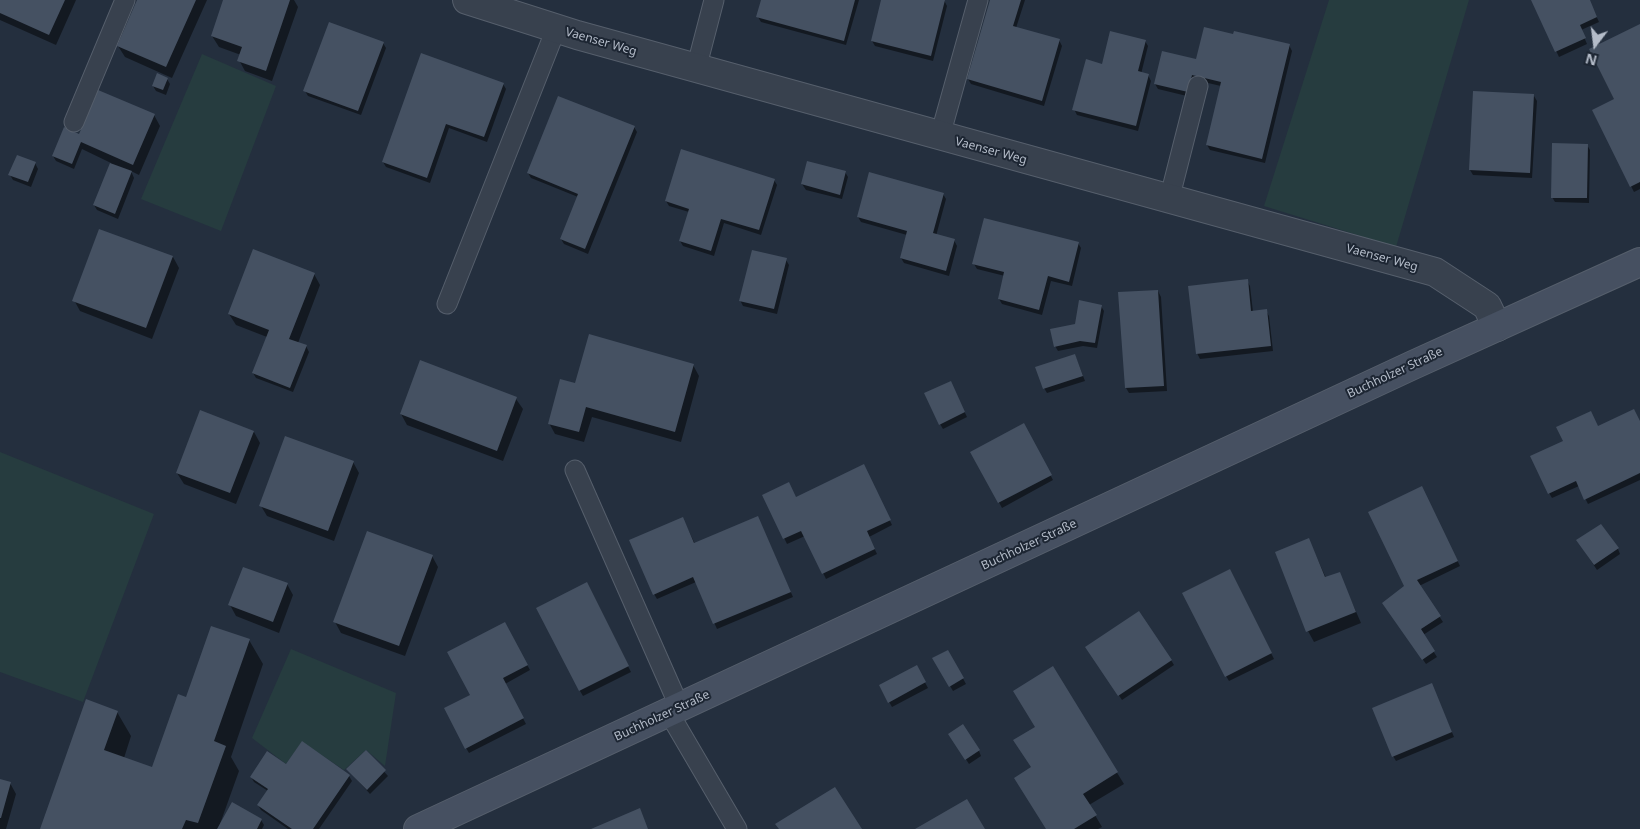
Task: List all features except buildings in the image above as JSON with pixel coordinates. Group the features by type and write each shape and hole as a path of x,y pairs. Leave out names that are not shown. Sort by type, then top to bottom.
{"street":[{"name":"Vaenser Weg","path":"467,0 556,29 1435,272 1487,306 1497,327"},
{"name":"Buchholzer Straße","path":"418,829 1640,262"}],"lane":[{"path":"74,122 125,0"},
{"path":"696,68 714,0"},
{"path":"940,136 978,0"},
{"path":"447,304 556,29"},
{"path":"1169,200 1198,86"},
{"path":"575,470 674,710 737,829"}],"green space":[{"path":"1329,0 1469,0 1396,247 1264,206"},
{"path":"202,54 276,86 221,231 141,199"},
{"path":"0,452 154,514 83,702 0,672"},
{"path":"291,649 396,693 385,766 366,750 344,770 302,742 286,764 252,738"}]}
